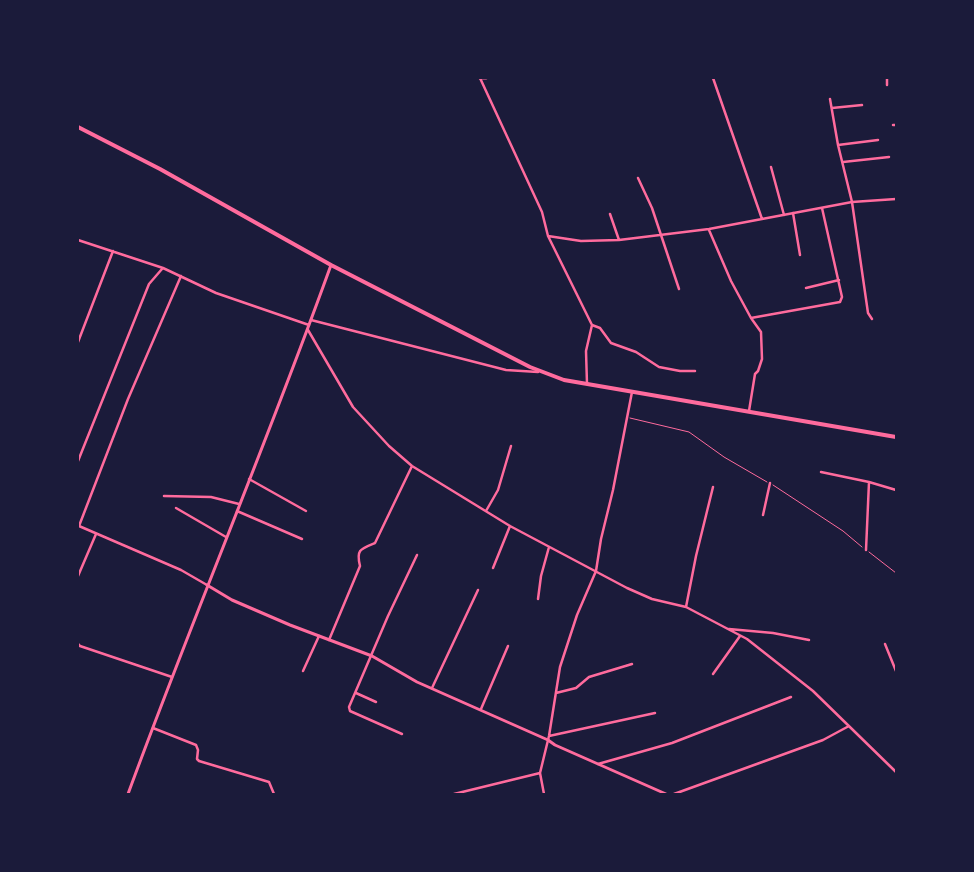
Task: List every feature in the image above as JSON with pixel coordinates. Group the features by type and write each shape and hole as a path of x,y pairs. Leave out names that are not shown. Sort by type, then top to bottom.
{"main road":[{"path":"480,78 486,78"},
{"path":"78,127 160,169 331,265 544,372 564,380 896,436"},
{"path":"128,794 207,585 308,330 331,265"},
{"path":"207,585 232,600 372,656 417,682 549,738 555,745 666,794"}],"street":[{"path":"480,78 542,212 548,236 592,325 586,351 587,384"},
{"path":"713,78 762,219"},
{"path":"887,78 887,85"},
{"path":"830,99 838,145 852,202 868,313 872,319"},
{"path":"832,108 862,105"},
{"path":"838,145 878,140"},
{"path":"843,162 889,157"},
{"path":"770,167 784,215"},
{"path":"638,178 652,208 679,289"},
{"path":"548,236 581,241 618,240 708,229 852,202 896,200"},
{"path":"751,318 840,302 842,297 839,280 822,208"},
{"path":"793,213 800,255"},
{"path":"610,214 618,240"},
{"path":"708,229 731,280 762,337 762,359 755,374 749,410"},
{"path":"78,240 163,268 216,292 309,325"},
{"path":"78,342 113,251"},
{"path":"78,461 149,284 163,268"},
{"path":"181,276 128,399 78,525 180,570 207,585"},
{"path":"806,288 839,280"},
{"path":"311,320 506,370 544,372"},
{"path":"592,325 600,328 611,343 636,352 659,367 680,371 695,371"},
{"path":"308,330 353,407 412,466 510,526 627,588 652,599 686,607 747,639 813,691 896,772"},
{"path":"544,794 540,773 549,738 560,667 577,616 596,571 632,392"},
{"path":"486,511 498,490 511,446"},
{"path":"329,640 360,566 359,552 363,548 375,543 412,466"},
{"path":"820,472 869,482 896,490"},
{"path":"249,479 306,511"},
{"path":"866,550 869,482"},
{"path":"763,515 770,483"},
{"path":"686,607 713,487"},
{"path":"164,496 211,497 239,504"},
{"path":"176,508 226,537"},
{"path":"236,511 302,539"},
{"path":"493,568 510,526"},
{"path":"78,576 96,534"},
{"path":"538,599 541,576 549,546"},
{"path":"402,734 350,711 349,707 388,616 417,555"},
{"path":"432,688 478,590"},
{"path":"728,629 773,633 809,640"},
{"path":"304,671 319,636"},
{"path":"713,674 740,636"},
{"path":"78,644 172,677"},
{"path":"886,644 896,671"},
{"path":"481,710 508,646"},
{"path":"556,693 576,688 590,677 632,664"},
{"path":"356,693 376,702"},
{"path":"597,764 672,743 791,697"},
{"path":"549,738 656,712"},
{"path":"674,794 824,740 850,726"},
{"path":"153,728 196,745 198,750 197,759 199,760 270,782 274,794"},
{"path":"454,794 540,773"}]}
